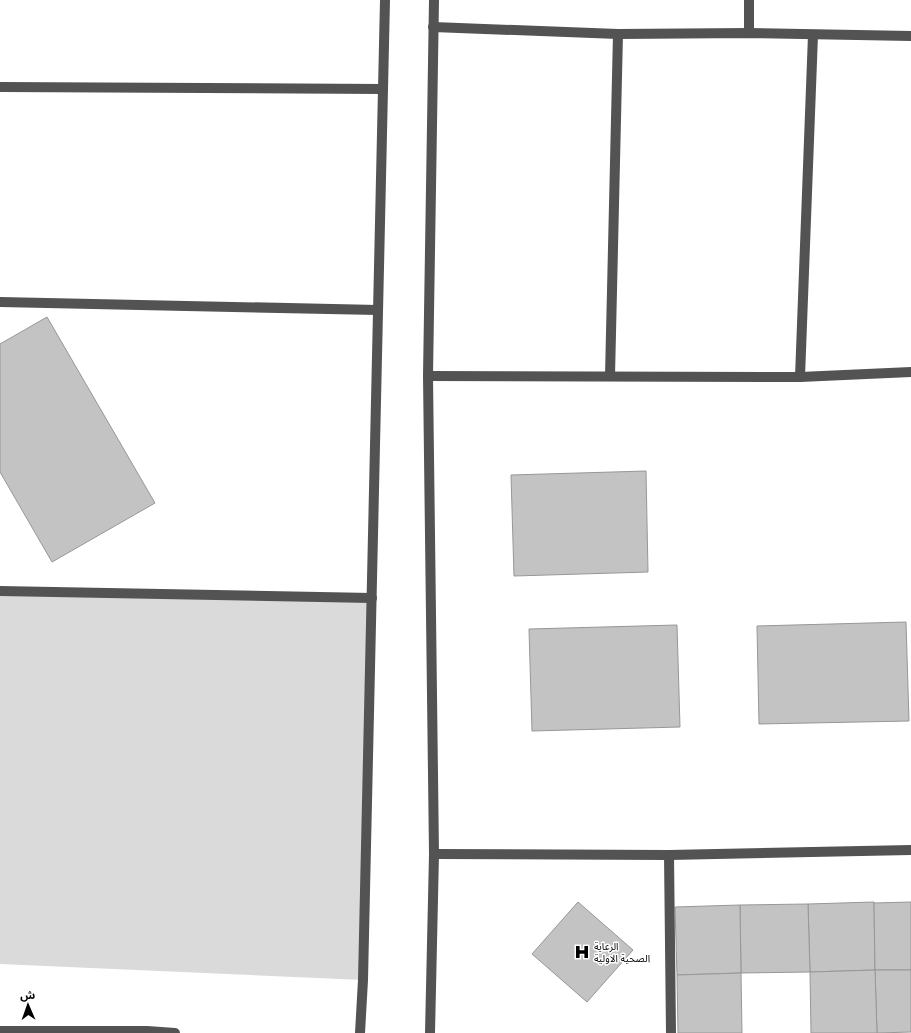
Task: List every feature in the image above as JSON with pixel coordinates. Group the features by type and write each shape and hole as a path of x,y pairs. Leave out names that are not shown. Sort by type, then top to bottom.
{"street":[{"path":"360,1033 363,980 385,0"},
{"path":"430,1033 434,854 428,376 434,0"},
{"path":"748,33 749,0"},
{"path":"433,27 618,34 748,33 911,36"},
{"path":"610,376 618,34"},
{"path":"800,377 814,35"},
{"path":"0,87 383,89"},
{"path":"0,302 378,310"},
{"path":"428,376 800,377 911,372"},
{"path":"0,591 372,598"},
{"path":"434,854 669,855 911,850"},
{"path":"669,855 671,1033"},
{"path":"0,1031 175,1033"}],"shaded area":[{"path":"0,591 372,598 363,980 0,964"}],"building":[{"path":"47,317 155,503 52,562 0,472 0,344"},
{"path":"646,471 648,572 514,576 511,475"},
{"path":"906,622 909,721 759,724 757,626"},
{"path":"677,625 680,727 532,731 529,629"},
{"name":"الرعاية الصحية الاولية","path":"578,902 633,950 587,1002 532,954"},
{"path":"874,902 875,970 810,972 808,904"},
{"path":"911,902 911,970 875,970 874,903"},
{"path":"808,904 810,972 741,973 740,905"},
{"path":"740,905 741,973 677,975 675,907"},
{"path":"875,970 911,970 911,1032 877,1033"},
{"path":"875,970 877,1033 811,1033 810,972"},
{"path":"741,973 742,1033 678,1033 677,975"}],"place":[{"name":"الرعاية الصحية الاولية","path":"582,952"}]}
